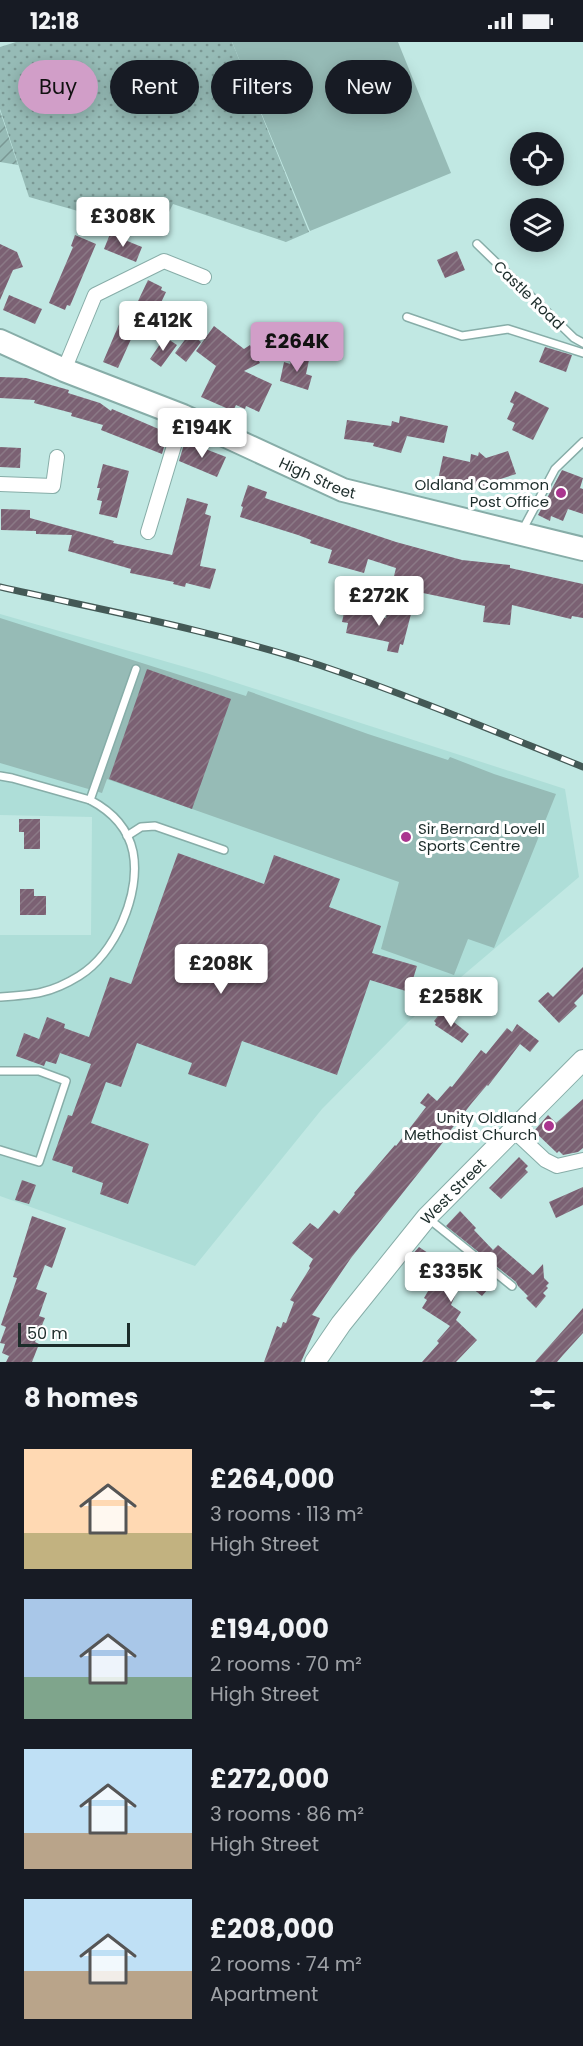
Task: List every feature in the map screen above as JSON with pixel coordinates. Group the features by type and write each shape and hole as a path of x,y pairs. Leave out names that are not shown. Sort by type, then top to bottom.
{"main road":[{"name":"High Street","path":"0,340 64,370 183,416 343,490 583,549"}],"street":[{"path":"64,370 95,295 164,261 204,277"},
{"path":"148,532 183,416"},
{"path":"0,484 53,486 57,457"},
{"name":"West Street","path":"315,1362 341,1324 427,1217 583,1060"},
{"path":"513,1130 545,1160 557,1166 583,1160"}],"lane":[{"name":"Castle Road","path":"477,244 574,338 583,343"},
{"path":"407,317 462,336 508,329 583,353"},
{"path":"521,533 555,469 583,442"},
{"path":"90,800 136,669"},
{"path":"0,776 12,777 90,800 112,814 127,836 133,853 133,884 129,905 124,921 105,952 81,975 57,989 34,996 0,997"},
{"path":"127,836 141,827 155,826 224,850"},
{"path":"0,1071 39,1071 66,1081 39,1162 0,1150"},
{"path":"427,1217 471,1255 482,1260 513,1286"}],"shaded area":[{"path":"16,42 232,42 239,60 211,60 211,114 261,114 309,232 286,242 173,204 158,234 29,197 0,109 0,47"},
{"path":"232,42 398,42 405,60 325,60 325,114 412,114 412,77 451,173 310,231 262,114 313,114 313,60 239,60"},
{"path":"0,111 18,165 0,162"},
{"path":"0,614 206,673 565,789 579,877 408,1022 322,1109 195,1266 0,1196 0,935 91,935 92,817 0,815"},
{"name":"Sir Bernard Lovell Sports Centre","path":"0,618 246,696 248,691 368,734 448,760 450,757 556,794 494,948 468,939 454,975 381,949 399,882 107,779 102,793 0,763"}],"building":[{"path":"110,234 142,247 136,262 104,249"},
{"path":"75,235 96,244 70,306 67,305 65,310 49,303 73,247 71,246"},
{"path":"0,244 17,252 23,267 13,270 0,300"},
{"path":"457,251 465,270 445,278 437,260"},
{"path":"148,280 162,287 161,290 166,292 151,324 145,321 137,340 132,337 118,368 103,362 123,315 130,318"},
{"path":"9,295 42,309 35,324 3,310"},
{"path":"214,326 244,349 250,345 260,363 244,371 272,384 259,412 246,406 245,409 236,405 233,411 201,397 216,366 196,351"},
{"path":"190,333 201,342 186,362 175,353"},
{"path":"168,339 177,345 161,367 150,359 162,341 165,343"},
{"path":"545,347 572,355 566,372 539,362"},
{"path":"293,355 309,360 306,374 312,376 308,390 280,381 284,362 290,364"},
{"path":"0,377 26,378 69,390 68,393 100,403 111,411 112,409 168,433 162,454 101,430 103,425 71,416 72,413 34,403 35,400 0,398"},
{"path":"515,391 549,408 533,440 512,430 515,423 507,419 514,404 510,402"},
{"path":"400,416 448,426 444,443 407,436 401,453 373,446 374,443 344,439 347,420 391,426 392,421 399,423"},
{"path":"185,441 226,457 217,477 179,461"},
{"path":"0,447 21,448 20,468 0,467"},
{"path":"508,451 516,474 491,482 490,488 471,484 469,493 437,485 443,456 470,462 471,454 478,456 479,452 486,458"},
{"path":"103,464 129,471 117,518 99,514 102,501 97,500 100,488 97,488"},
{"name":"Oldland Common Post Office","path":"562,470 583,478 580,488 583,489 583,514 568,509 563,521 551,516 550,521 538,515"},
{"path":"248,485 267,492 265,498 396,542 462,560 510,565 510,568 583,584 583,618 572,616 571,619 512,605 510,625 483,622 485,606 423,593 423,588 393,580 396,568 368,559 364,573 328,563 332,550 310,543 311,540 298,535 240,517"},
{"path":"187,498 208,504 205,514 211,516 200,566 216,569 210,589 186,583 185,587 173,584 174,582 130,573 131,569 68,551 72,535 1,530 1,509 30,510 30,518 114,541 113,543 172,555"},
{"path":"345,608 386,618 388,609 411,614 403,645 400,644 398,653 387,651 389,642 346,633 348,623 342,622"},
{"path":"147,669 231,699 192,809 109,779"},
{"path":"19,819 40,819 40,849 24,849 24,832 19,832"},
{"path":"178,853 264,884 274,855 340,879 329,907 381,926 372,953 417,966 409,992 370,980 337,1075 242,1041 226,1087 188,1074 192,1063 137,1043 121,1087 106,1082 91,1123 149,1144 128,1204 100,1194 103,1183 72,1172 73,1167 52,1160 68,1115 72,1116 91,1064 60,1053 56,1064 46,1061 44,1066 16,1056 24,1033 39,1039 47,1017 65,1024 64,1028 89,1037 110,977 131,984"},
{"path":"20,889 34,889 34,896 46,896 46,915 20,915"},
{"path":"583,967 583,994 574,1003 577,1006 559,1023 538,1001 548,992 553,997"},
{"path":"441,1012 469,1034 462,1043 435,1025 434,1021"},
{"path":"517,1024 539,1041 530,1052 520,1044 351,1258 312,1315 320,1318 301,1362 264,1362 277,1326 281,1328 283,1322 286,1323 294,1302 290,1300 313,1259 292,1243 310,1223 318,1229 334,1210 339,1214 426,1107 420,1103 428,1093 437,1101 450,1086 452,1087 481,1050 486,1054 507,1028 512,1032"},
{"name":"Unity Oldland Methodist Church","path":"583,1099 583,1148 578,1152 563,1155 559,1151 557,1153 534,1131 548,1115 556,1123"},
{"path":"519,1157 528,1166 525,1169 528,1172 501,1199 489,1188"},
{"path":"22,1180 36,1185 29,1204 15,1200"},
{"path":"583,1187 583,1205 556,1218 549,1202"},
{"path":"460,1211 493,1250 498,1245 533,1275 543,1264 544,1278 549,1283 543,1293 546,1296 536,1308 526,1298 528,1296 516,1282 446,1226"},
{"path":"32,1216 66,1228 52,1268 45,1265 36,1289 47,1293 39,1316 45,1318 35,1342 39,1344 32,1362 6,1362 9,1356 2,1353 5,1344 0,1343 6,1327 1,1325 17,1278 13,1277"},
{"path":"419,1247 431,1255 429,1258 450,1270 463,1254 496,1280 482,1296 462,1280 451,1305 461,1312 456,1320 477,1340 456,1362 422,1362 450,1326 422,1308 427,1300 424,1298 437,1276 410,1257"},
{"path":"583,1308 583,1333 557,1362 535,1362"}],"railway":[{"path":"0,587 161,622 319,665 452,714 583,767"}],"place":[{"name":"Oldland Common Post Office","path":"561,493"},
{"name":"Sir Bernard Lovell Sports Centre","path":"406,837"},
{"name":"Unity Oldland Methodist Church","path":"549,1126"}]}
